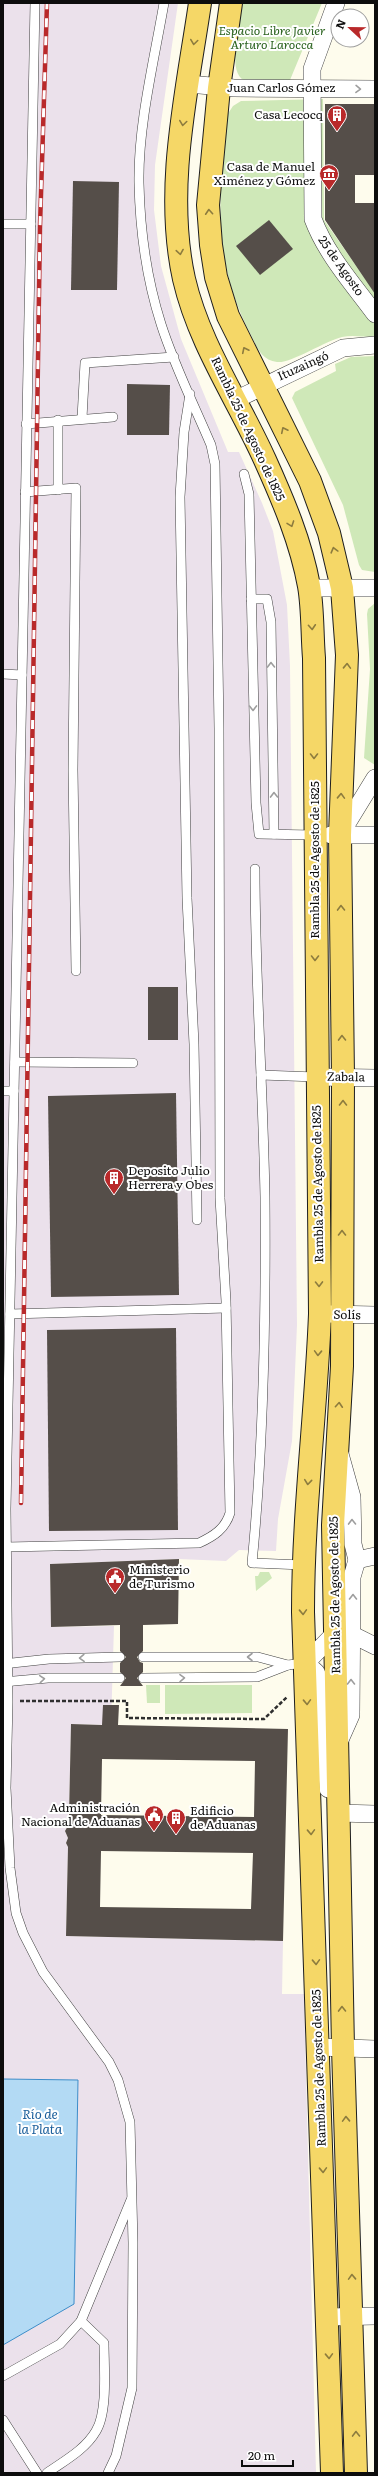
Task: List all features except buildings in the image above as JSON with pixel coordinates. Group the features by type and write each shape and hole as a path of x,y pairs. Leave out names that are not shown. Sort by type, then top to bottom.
{"main road":[{"name":"Rambla 25 de Agosto de 1825","path":"200,3 180,141 177,210 178,241 184,279 200,328 234,400 265,459 299,545 309,588 314,658 316,1077 320,1314 317,1379 306,1497 297,1664 318,2047 332,2473"},
{"name":"Rambla 25 de Agosto de 1825","path":"231,3 219,88 208,205 211,245 221,296 262,385 310,481 330,533 342,588 347,655 340,835 343,1077 342,1366 336,1444 333,1525 344,1634 337,1746 343,2048 353,2316 356,2473"}],"street":[{"name":"25 de Agosto","path":"336,3 312,69 314,219 319,235 375,314"},
{"name":"Juan Carlos Gómez","path":"188,84 219,88 375,89"},
{"name":"Ituzaingó","path":"234,400 262,385 343,348 375,345"},
{"path":"309,588 375,588"},
{"path":"340,835 375,778"},
{"path":"314,835 375,835"},
{"name":"Zabala","path":"316,1077 375,1078"},
{"name":"Solís","path":"320,1314 375,1315"},
{"name":"Rambla 25 de Agosto de 1825","path":"336,1444 350,1486 353,1544 357,1560 352,1577 344,1634"},
{"path":"357,1560 375,1556"},
{"path":"297,1664 344,1634 375,1646"},
{"name":"Rambla 25 de Agosto de 1825","path":"297,1664 316,1672 322,1687 332,1843 339,1863"},
{"path":"338,1813 375,1814"},
{"path":"318,2047 375,2048"},
{"path":"328,2316 375,2316"}],"lane":[{"path":"35,3 5,1509 5,1682 8,1702 6,1788 10,1868 16,1913 23,1932 43,1972 100,2048 118,2080 130,2122 133,2194 132,2388 116,2456 108,2473"},
{"path":"6,1547 199,1543 219,1532 227,1523 230,1513 231,1500 226,1308 220,1198 219,728 215,475 211,445 161,324 151,284 143,232 139,183 141,143 164,3"},
{"path":"3,224 31,224"},
{"path":"82,418 85,363 174,357"},
{"path":"190,394 184,432 180,497 188,898 194,1044 197,1220"},
{"path":"26,424 82,418 113,417"},
{"path":"58,420 58,490"},
{"path":"244,474 248,494 256,803 259,834 314,835"},
{"path":"25,492 76,488 73,770 76,971"},
{"path":"251,599 267,599 271,622 274,834"},
{"path":"3,674 22,675"},
{"path":"255,868 255,940 265,1197 265,1384 252,1563 303,1565"},
{"path":"15,1062 133,1063"},
{"path":"261,1075 316,1077"},
{"path":"3,1091 14,1091"},
{"path":"10,1314 226,1308"},
{"path":"144,1657 258,1656 297,1664"},
{"path":"5,1664 49,1659 120,1657"},
{"path":"144,1678 257,1677 297,1664"},
{"path":"5,1682 48,1678 120,1678"},
{"path":"3,2376 60,2344 81,2321 133,2194"},
{"path":"47,2473 80,2449 97,2431 103,2407 104,2343 81,2321"},
{"path":"3,2420 37,2473"}],"path":[{"path":"8,1702 127,1701 127,1718 264,1719 287,1697"}],"shaded area":[{"path":"3,3 178,3 155,165 154,210 161,266 181,339 228,452 239,452 273,531 287,605 290,666 297,1325 292,1441 278,1519 276,1551 239,1550 226,1561 179,1559 50,1564 51,1627 114,1626 111,1725 71,1724 69,1813 67,1819 69,1824 65,1831 68,1838 66,1843 68,1847 66,1936 283,1941 282,1994 304,1994 316,2473 3,2473 3,2345 74,2304 78,2080 3,2079"}],"green space":[{"name":"Espacio Libre Javier Arturo Larocca","path":"243,3 322,3 290,80 252,82 240,77 236,69 235,59 237,33"},
{"path":"323,99 324,220 375,293 375,337 342,337 290,360 277,362 263,356 255,344 238,307 229,280 221,227 222,173 227,115 233,106 241,101"},
{"path":"375,356 375,572 362,570 359,565 343,505 292,398 295,392 336,371 335,364 351,357"},
{"path":"375,603 375,765 364,758 370,669 367,614 368,609"},
{"path":"260,1572 269,1572 272,1578 256,1591 255,1576 258,1576"},
{"path":"146,1685 160,1685 160,1703 147,1703"},
{"path":"165,1685 252,1685 252,1713 165,1714"}],"water":[{"name":"Río de la Plata","path":"3,2079 78,2080 74,2304 3,2345"}],"railway":[{"path":"21,1503 40,226 47,3"}],"place":[{"name":"Casa Lecocq","path":"337,132"},
{"name":"Casa de Manuel Ximénez y Gómez","path":"329,191"},
{"name":"Deposito Julio Herrera y Obes","path":"114,1195"},
{"name":"Ministerio de Turismo","path":"115,1594"},
{"name":"Administración Nacional de Aduanas","path":"154,1832"},
{"name":"Edificio de Aduanas","path":"176,1835"}]}
